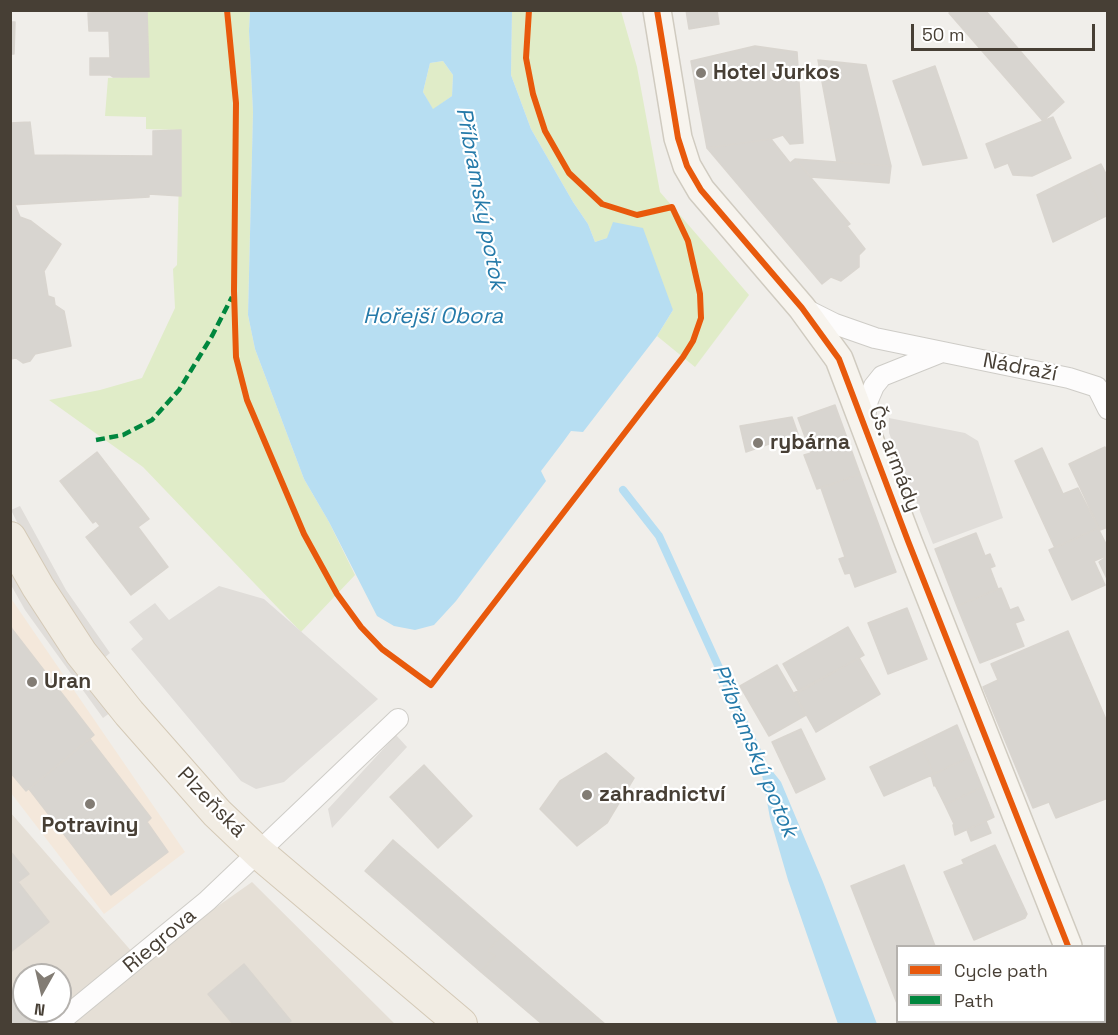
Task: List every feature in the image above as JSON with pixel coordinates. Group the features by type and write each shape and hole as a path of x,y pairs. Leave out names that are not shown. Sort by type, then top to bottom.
{"main road":[{"name":"Plzeňská","path":"10,538 38,587 81,653 129,713 217,813 259,853 461,1024"}],"street":[{"name":"Čs. armády","path":"657,10 678,138 687,166 700,190 802,308 839,359 908,541 1068,945"},
{"name":"Nádraží","path":"802,308 854,332 1069,378 1102,381 1107,409"},
{"path":"864,423 868,400 874,386 882,376 942,352"},
{"name":"Riegrova","path":"57,1024 199,908 398,719"}],"shaded area":[{"path":"889,418 965,433 978,441 1003,518 933,544 889,433"},
{"path":"20,506 66,590 110,653 103,659 33,554 11,510"},
{"path":"10,561 111,712 103,718 25,610 11,585"},
{"path":"219,586 264,599 378,699 284,782 256,789 241,781 131,649 143,639 129,622 155,603 169,620"},
{"path":"10,597 185,852 104,914 11,793"},
{"path":"396,735 407,747 332,828 328,809"},
{"path":"10,812 140,961 252,882 395,1024 11,1024"}],"green space":[{"path":"147,11 250,11 253,112 248,315 255,349 304,479 329,522 355,575 301,632 143,467 49,400 100,390 142,378 175,308 173,269 177,265 180,130 146,129 146,117 105,116 108,78 149,76"},
{"path":"512,11 621,11 637,67 660,192 749,295 695,367 657,336 673,310 607,238 595,242 588,224 531,129 511,75"},
{"path":"443,61 453,75 452,96 433,110 423,92 430,63"}],"water":[{"name":"Hořejší Obora","path":"250,11 512,11 511,75 531,129 588,224 595,242 607,238 613,222 643,228 673,310 657,336 583,432 571,431 541,471 546,481 456,601 434,625 415,630 394,626 377,616 329,522 304,479 255,349 248,315 253,112","holes":["443,61 453,75 452,96 433,109 423,92 430,63"]},
{"path":"758,753 781,782 823,882 877,1024 838,1024 788,880 770,818"}],"building":[{"path":"147,10 149,77 90,75 90,58 110,58 109,31 89,31 88,13"},
{"path":"686,10 717,10 719,24 689,29"},
{"path":"952,10 985,10 1064,102 1043,121 949,13"},
{"path":"10,22 15,22 14,54 10,54"},
{"path":"755,46 797,52 803,143 790,144 783,135 771,139 707,148 691,61"},
{"path":"818,60 866,65 891,166 837,162"},
{"path":"935,66 967,158 923,165 893,81"},
{"path":"1053,117 1071,158 1032,176 1013,175 1008,163 995,168 986,144"},
{"path":"30,122 34,155 153,156 153,131 181,130 181,196 149,194 149,197 10,205 10,123"},
{"path":"771,139 790,163 795,159 850,224 847,226 865,249 859,255 859,267 841,281 831,277 822,284 707,148"},
{"path":"795,159 891,166 889,183 811,177"},
{"path":"1101,164 1108,178 1106,216 1084,172"},
{"path":"1084,172 1106,216 1053,242 1037,195"},
{"path":"17,204 15,205 20,217 31,221 61,244 44,271 48,296 54,298 55,305 64,311 71,346 35,354 30,361 23,363 16,358 10,359 10,205"},
{"path":"835,405 860,474 817,489 804,455 811,453 798,418"},
{"name":"rybárna","path":"792,417 798,434 746,452 740,426"},
{"path":"1105,447 1108,453 1108,527 1100,530 1069,464"},
{"path":"1042,448 1063,494 1078,488 1098,528 1055,548 1015,461"},
{"path":"97,452 149,519 138,527 168,567 131,595 86,537 100,526 96,521 93,523 60,481"},
{"path":"860,474 896,572 855,587 850,573 845,574 839,559 845,557 821,488"},
{"path":"1098,528 1108,548 1108,555 1094,561 1105,585 1072,600 1049,550"},
{"path":"976,533 985,556 990,554 995,566 990,568 998,589 957,606 935,549"},
{"path":"1108,557 1108,581 1099,562"},
{"path":"1001,588 1010,610 1018,607 1024,620 1015,623 1024,646 980,663 957,606"},
{"path":"907,608 927,659 888,674 868,623"},
{"name":"Uran","path":"10,624 94,735 26,791 10,772"},
{"path":"848,627 864,655 799,692 783,664"},
{"path":"1068,631 1108,724 1108,798 1056,818 1049,802 1033,808 983,687 998,680 991,664"},
{"path":"859,658 880,694 816,732 794,693"},
{"path":"777,665 806,715 769,736 740,686"},
{"path":"957,725 970,757 934,774 920,743"},
{"path":"801,729 825,779 796,793 772,742"},
{"name":"Potraviny","path":"90,739 151,818 147,822 168,852 111,895 29,789"},
{"path":"920,743 934,774 884,796 870,767"},
{"name":"zahradnictví","path":"606,753 634,778 607,823 577,846 540,809 560,781"},
{"path":"970,757 982,787 945,805 934,786 931,775"},
{"path":"424,765 472,816 438,848 390,797"},
{"path":"982,787 994,817 955,835 954,824 945,805"},
{"path":"986,821 991,833 971,841 967,830"},
{"path":"393,840 502,935 488,951 495,956 481,972 365,871"},
{"path":"995,845 1027,914 1025,918 974,940 944,872 964,864 962,860"},
{"path":"10,851 29,874 18,882 49,922 12,951 10,949"},
{"path":"904,865 935,945 896,945 896,1001 851,886"},
{"path":"502,935 605,1024 542,1024 481,972 495,956 488,951"},
{"path":"244,964 291,1021 287,1024 233,1024 208,994"},
{"path":"10,994 12,996 12,1023 32,1023 10,1024"},
{"path":"904,1023 1070,1024 905,1024"}],"waterway":[{"name":"Příbramský potok","path":"623,490 659,536 762,762"}],"marked path":[{"path":"96,440 123,435 152,420 179,390 212,336 232,297"}],"cycle path":[{"path":"227,10 236,103 234,291 236,357 247,400 304,534 337,594 361,627 382,649 431,685 683,357 693,341 701,318 700,294 688,241 672,207 637,215 602,204 569,173 545,131 533,94 526,58 529,10"},
{"path":"657,10 678,138 687,166 701,190 802,308 839,359 908,541 1068,945"}],"place":[{"name":"Hotel Jurkos","path":"701,73"},
{"name":"rybárna","path":"758,443"},
{"name":"Uran","path":"32,682"},
{"name":"zahradnictví","path":"587,795"},
{"name":"Potraviny","path":"90,804"}]}
